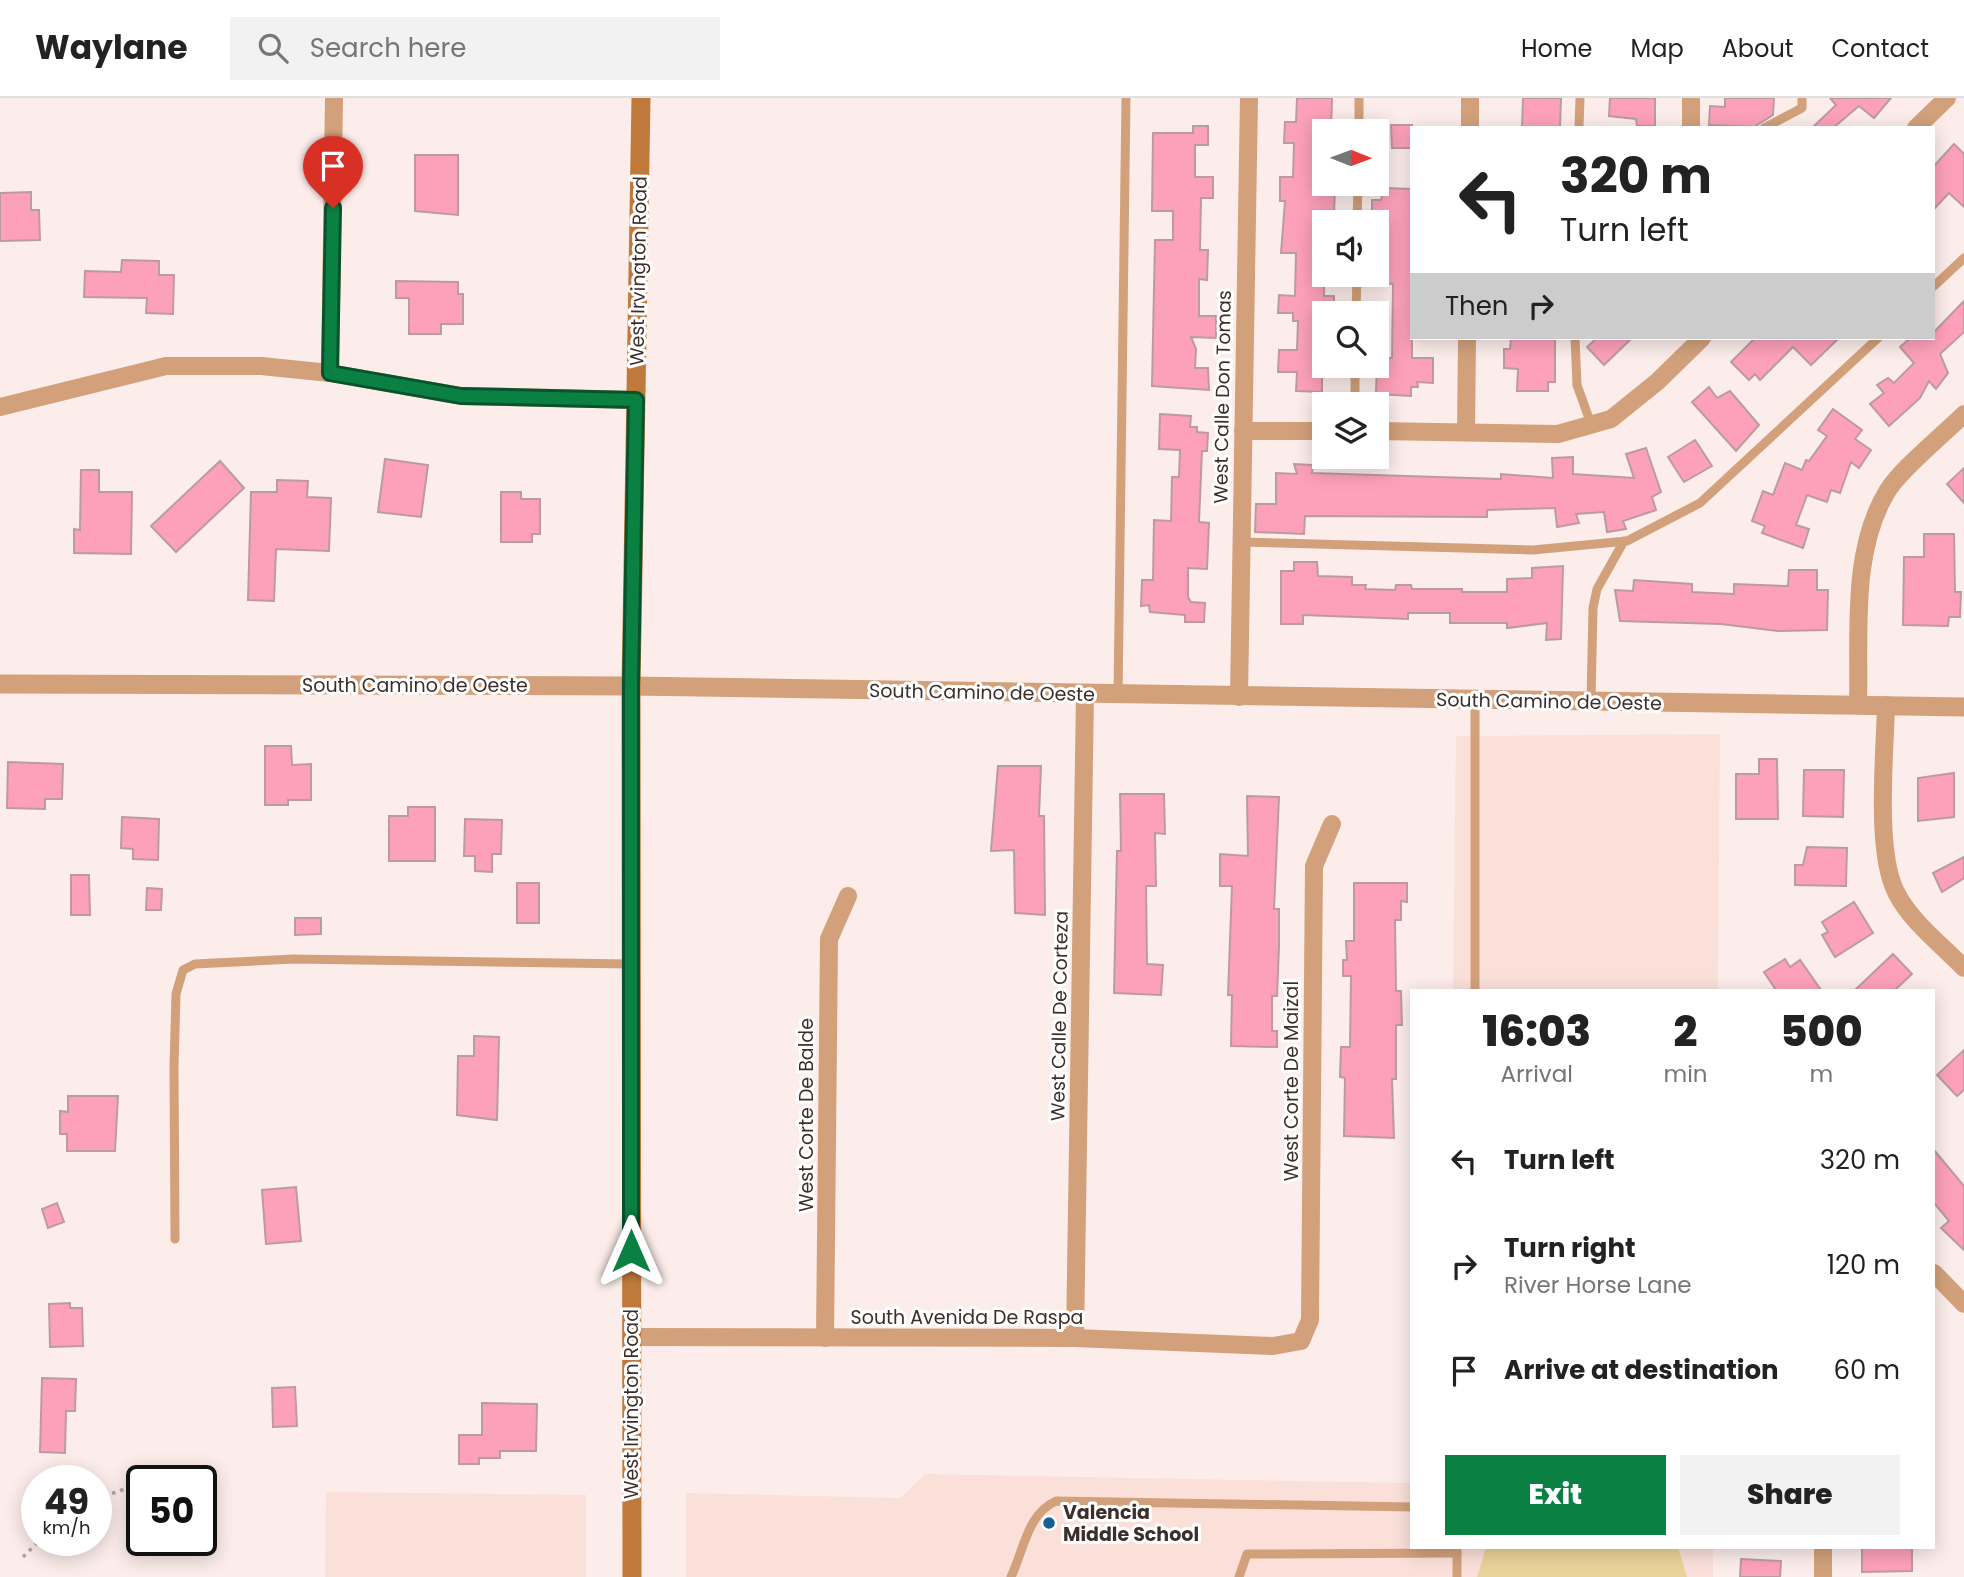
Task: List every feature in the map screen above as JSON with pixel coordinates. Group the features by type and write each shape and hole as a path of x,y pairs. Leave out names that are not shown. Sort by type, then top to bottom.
{"main road":[{"name":"West Irvington Road","path":"632,1577 631,686 641,98"}],"street":[{"path":"330,373 334,98"},
{"name":"West Calle Don Tomas","path":"1239,696 1248,98"},
{"path":"1470,98 1470,126"},
{"path":"1691,98 1691,126"},
{"path":"1918,126 1947,98"},
{"path":"1466,432 1467,340"},
{"path":"1389,431 1558,433 1611,419 1657,382 1700,340"},
{"path":"0,407 166,366 261,366 330,373 461,396 636,400"},
{"path":"1858,705 1863,572 1870,529 1889,488 1964,414"},
{"path":"1243,431 1312,431"},
{"name":"South Camino de Oeste","path":"0,684 631,686 1964,707"},
{"name":"West Calle De Corteza","path":"1074,1338 1085,694"},
{"path":"1886,705 1886,858 1896,892 1921,924 1964,968"},
{"name":"West Corte De Maizal","path":"1301,1341 1310,1320 1314,866 1332,824"},
{"name":"West Corte De Balde","path":"825,1338 829,939 848,896"},
{"path":"1935,1274 1964,1304"},
{"name":"South Avenida De Raspa","path":"631,1337 1074,1338 1273,1346 1301,1341"},
{"path":"1823,1549 1823,1577"}],"lane":[{"path":"1118,694 1126,98"},
{"path":"1359,98 1359,119"},
{"path":"1579,126 1580,98"},
{"path":"1768,126 1802,108 1802,98"},
{"path":"1935,285 1964,258"},
{"path":"1575,340 1577,385 1591,424"},
{"path":"1241,542 1533,550 1624,541 1700,503 1876,340"},
{"path":"1591,701 1593,608 1597,589 1624,541"},
{"path":"1475,699 1475,989"},
{"path":"175,1239 176,994 183,971 195,964 293,959 631,964"},
{"path":"1011,1577 1024,1549 1031,1522 1037,1513 1056,1501 1410,1507"},
{"path":"1239,1577 1247,1554 1457,1550 1457,1577"}],"shaded area":[{"path":"1720,734 1718,989 1453,989 1456,736"},
{"name":"Valencia Middle School","path":"925,1474 1410,1483 1410,1549 1713,1549 1713,1577 686,1577 686,1493 900,1498"},
{"path":"326,1492 586,1495 586,1577 325,1577"},
{"path":"1485,1549 1679,1549 1687,1577 1477,1577"}],"building":[{"path":"1297,98 1332,98 1331,119 1312,119 1312,196 1335,196 1334,210 1312,210 1312,287 1324,287 1324,296 1334,296 1334,301 1312,301 1312,378 1322,378 1322,392 1296,391 1297,372 1278,372 1279,350 1297,350 1298,321 1293,321 1293,313 1278,313 1279,295 1295,296 1296,253 1281,253 1285,201 1280,201 1280,177 1293,177 1294,143 1284,143 1285,122 1296,122"},
{"path":"1523,98 1561,98 1560,126 1522,126"},
{"path":"1610,98 1655,98 1655,126 1637,126 1636,119 1609,116"},
{"path":"1725,98 1774,98 1773,115 1756,126 1709,125 1710,106 1725,107"},
{"path":"1830,98 1891,98 1874,118 1859,106 1835,126 1814,126 1836,105"},
{"path":"1391,125 1412,125 1410,148 1392,148"},
{"path":"1193,126 1208,126 1208,145 1195,145 1195,177 1213,177 1213,198 1201,198 1200,250 1208,250 1207,280 1199,279 1199,316 1216,316 1216,338 1191,337 1196,349 1195,368 1208,368 1209,390 1152,386 1155,240 1173,240 1173,211 1152,211 1153,133 1193,133"},
{"path":"1954,144 1964,154 1964,207 1949,193 1935,208 1935,165"},
{"path":"415,155 458,155 458,215 415,211"},
{"path":"1390,188 1410,189 1412,358 1433,358 1433,383 1417,382 1418,387 1411,387 1411,396 1376,392 1376,378 1389,378 1389,358 1392,358 1393,284 1389,284 1389,210 1372,210 1372,200 1390,196"},
{"path":"31,192 31,210 39,210 40,240 0,241 0,193"},
{"path":"122,260 159,261 159,275 174,275 173,314 146,313 147,298 84,297 85,271 121,272"},
{"path":"396,281 458,282 458,294 463,294 463,324 441,324 441,334 409,334 409,298 396,298"},
{"path":"1964,301 1964,332 1940,354 1948,373 1936,389 1929,381 1920,398 1889,426 1870,404 1884,393 1877,385 1888,378 1894,383 1914,363 1900,347 1908,340 1935,340 1935,331"},
{"path":"1511,340 1555,340 1555,382 1548,382 1548,391 1517,391 1518,369 1504,368 1504,349 1510,349"},
{"path":"1595,340 1630,340 1604,365 1587,347"},
{"path":"1753,340 1837,340 1811,365 1793,347 1760,380 1755,374 1749,380 1731,362"},
{"path":"1709,387 1717,398 1730,391 1759,425 1736,451 1692,402"},
{"path":"1833,409 1862,430 1855,439 1871,450 1859,468 1851,462 1840,493 1831,490 1827,502 1807,495 1796,525 1809,529 1803,548 1762,533 1765,526 1752,521 1763,491 1773,495 1785,463 1802,470 1806,460 1809,461 1827,436 1818,430"},
{"path":"1160,414 1191,416 1190,427 1197,427 1197,432 1208,433 1207,451 1202,451 1199,522 1209,523 1207,569 1188,568 1188,597 1191,602 1205,603 1204,622 1185,622 1185,615 1150,612 1149,605 1141,606 1142,580 1153,580 1154,520 1171,521 1172,477 1179,477 1180,450 1159,449"},
{"path":"1695,440 1712,466 1684,482 1668,457"},
{"path":"1646,448 1661,492 1652,497 1656,510 1623,521 1626,529 1607,532 1604,512 1576,514 1579,523 1557,527 1555,508 1487,510 1487,517 1305,516 1304,534 1255,532 1256,504 1276,504 1276,473 1297,474 1294,464 1312,465 1312,473 1501,479 1501,474 1553,478 1552,458 1573,457 1573,474 1634,478 1626,454"},
{"path":"385,459 428,465 421,517 378,512"},
{"path":"220,461 244,488 176,552 151,526"},
{"path":"1964,468 1964,503 1947,484"},
{"path":"81,470 99,470 99,492 132,492 131,554 74,553 74,529 80,530"},
{"path":"277,480 308,481 307,497 331,498 329,551 276,549 274,601 248,600 251,492 277,492"},
{"path":"501,492 521,492 521,499 540,499 540,534 532,534 532,542 501,542"},
{"path":"1924,534 1954,534 1955,592 1961,592 1960,617 1949,617 1948,626 1903,625 1904,557 1924,557"},
{"path":"1294,562 1317,562 1318,576 1352,577 1352,585 1366,585 1365,589 1395,590 1396,585 1411,585 1412,589 1462,589 1462,592 1507,592 1507,579 1532,578 1532,568 1563,566 1561,639 1546,640 1547,623 1507,628 1507,623 1450,623 1450,613 1408,613 1408,619 1303,615 1303,624 1281,624 1281,571 1294,571"},
{"path":"1789,570 1817,570 1817,590 1828,590 1827,630 1778,631 1721,624 1620,621 1615,590 1633,591 1634,580 1692,584 1692,592 1734,594 1734,584 1788,586"},
{"path":"265,746 291,746 292,765 311,764 311,800 288,800 288,805 265,805"},
{"path":"1759,759 1777,759 1778,819 1736,819 1736,774 1759,774"},
{"path":"8,762 63,764 62,799 45,799 45,809 7,808"},
{"path":"998,766 1041,766 1039,816 1044,816 1045,915 1015,913 1014,850 991,851"},
{"path":"1804,770 1844,770 1843,817 1803,816"},
{"path":"1954,773 1954,817 1918,821 1918,778"},
{"path":"1120,794 1164,794 1165,834 1155,833 1156,886 1146,886 1147,964 1163,965 1161,995 1114,993 1117,851 1121,851"},
{"path":"1247,796 1279,797 1274,909 1279,909 1279,946 1277,996 1272,996 1272,1031 1277,1031 1277,1047 1231,1046 1232,995 1228,995 1232,886 1220,886 1220,854 1248,856"},
{"path":"408,807 435,807 435,861 389,861 389,816 408,816"},
{"path":"122,817 159,819 158,860 133,859 133,849 121,848"},
{"path":"465,819 502,820 501,854 492,854 492,872 475,871 475,856 464,856"},
{"path":"1807,847 1847,848 1846,886 1795,885 1795,865 1803,865"},
{"path":"1964,857 1964,878 1942,892 1933,873"},
{"path":"71,875 89,875 90,915 71,915"},
{"path":"517,883 539,883 539,923 517,923"},
{"path":"1354,883 1407,883 1407,902 1401,901 1401,920 1395,920 1396,991 1401,991 1402,1025 1396,1025 1396,1079 1392,1079 1394,1138 1344,1136 1345,1078 1340,1077 1341,1047 1350,1047 1351,976 1343,976 1343,960 1347,960 1346,941 1354,941"},
{"path":"147,888 162,889 161,910 146,910"},
{"path":"1854,902 1873,933 1835,957 1822,935 1828,932 1822,922"},
{"path":"295,918 321,918 321,934 295,935"},
{"path":"1893,954 1912,974 1896,989 1856,989"},
{"path":"1785,959 1790,967 1800,960 1820,989 1775,989 1764,972"},
{"path":"474,1036 499,1037 497,1120 457,1115 458,1056 474,1056"},
{"path":"1964,1050 1964,1090 1957,1096 1937,1075"},
{"path":"68,1096 118,1096 115,1151 67,1151 67,1134 60,1134 60,1111 68,1112"},
{"path":"1935,1151 1964,1186 1964,1250 1941,1228 1949,1221 1935,1204"},
{"path":"296,1187 301,1241 266,1244 262,1190"},
{"path":"57,1203 64,1222 48,1228 42,1209"},
{"path":"70,1303 70,1308 82,1308 83,1346 50,1347 49,1304"},
{"path":"42,1378 76,1379 75,1411 66,1411 65,1453 40,1452"},
{"path":"295,1387 297,1426 273,1427 272,1388"},
{"path":"482,1403 537,1404 536,1451 500,1451 500,1458 479,1458 479,1464 459,1464 459,1435 482,1435"},
{"path":"1862,1549 1912,1549 1912,1571 1862,1572"},
{"path":"1741,1559 1781,1561 1780,1577 1740,1577"}],"place":[{"name":"Valencia Middle School","path":"1049,1523"}],"route":[{"path":"333,208 330,373 461,396 636,400 631,686 631,1251"}]}
